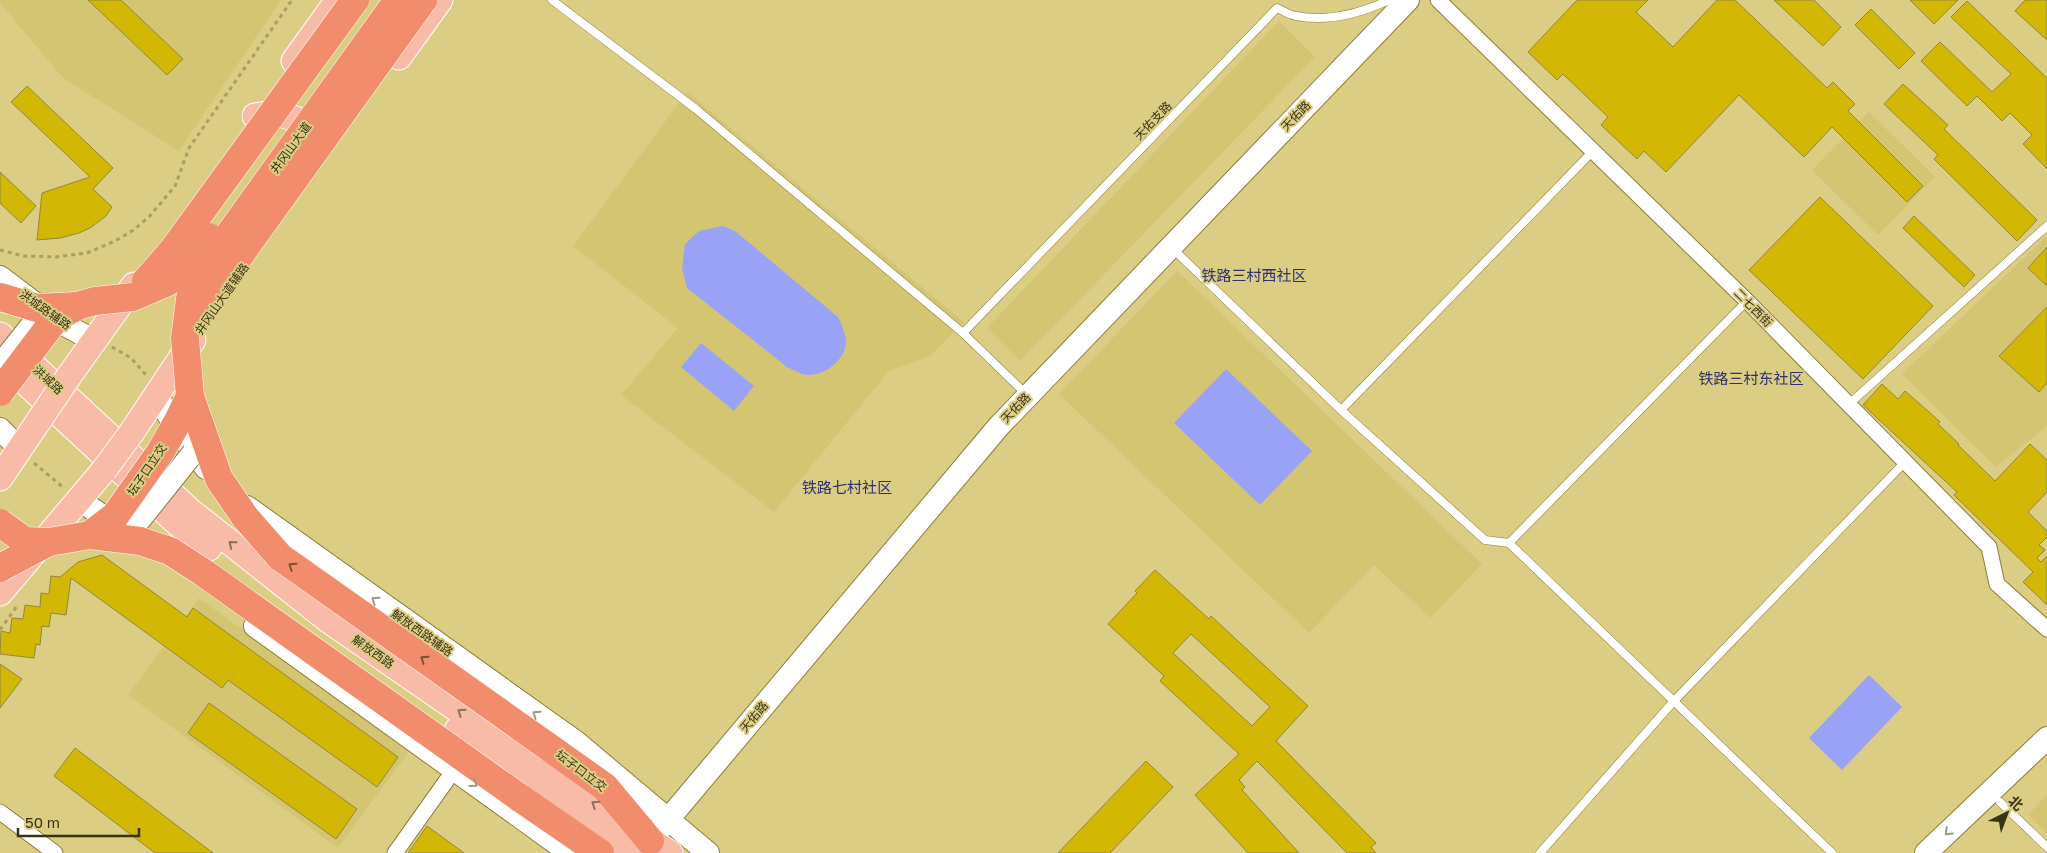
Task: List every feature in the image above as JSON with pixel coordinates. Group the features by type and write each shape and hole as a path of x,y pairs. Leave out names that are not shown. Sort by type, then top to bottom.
{"highway":[{"path":"0,297 37,308 77,306 95,301 133,296 173,250 355,0"},
{"name":"井冈山大道","path":"133,296 168,282 196,255 379,0"},
{"name":"井冈山大道","path":"185,338 190,299 208,264 398,0"},
{"path":"190,396 185,338 222,280 423,0"},
{"path":"0,392 56,318 77,306"},
{"name":"坛子口立交","path":"0,523 24,541 49,542 90,535 115,516 135,489 161,451 190,396"},
{"name":"坛子口立交","path":"190,396 219,479 245,517 280,558 605,787 650,849"},
{"path":"90,535 140,541 170,551 204,573 600,853"},
{"path":"0,568 49,542"}],"main road":[{"path":"0,478 93,340 338,0"},
{"name":"井冈山大道辅路","path":"0,593 104,470 132,432 227,291 440,0"},
{"name":"天佑路","path":"650,849 668,820 999,426 1408,0"},
{"path":"255,116 268,113 282,113 295,118 306,126 315,137 320,150 321,164"},
{"name":"洪城路辅路","path":"0,276 61,323 93,340"},
{"path":"0,365 44,310"},
{"name":"洪城路","path":"0,335 91,431"},
{"name":"洪城路","path":"0,359 91,431"},
{"name":"解放西路辅路","path":"156,394 177,430 213,477 258,516 576,742 708,853"},
{"path":"0,429 20,448"},
{"name":"解放西路","path":"91,431 328,620 650,849"},
{"path":"129,533 193,453"},
{"path":"80,500 129,533 570,853"},
{"path":"1926,853 2047,738"},
{"path":"1948,853 2047,757"}],"street":[{"name":"二七西街","path":"1438,0 1747,301 1904,463 1989,547 1997,584 2047,628"},
{"path":"395,853 454,770"},
{"path":"0,812 55,853"}],"lane":[{"path":"552,0 696,109 964,333 1028,396"},
{"name":"天佑支路","path":"964,333 1277,8 1294,16 1316,18 1347,15 1389,0"},
{"path":"1341,410 1593,151"},
{"path":"1848,405 2047,226"},
{"path":"1171,247 1341,410 1485,540 1509,543 1832,853"},
{"path":"1509,543 1747,301"},
{"path":"1540,853 1673,702 1904,463"},
{"path":"2000,802 2047,847"}],"path":[{"path":"0,250 23,256 56,258 87,253 115,241 132,231 149,217 175,186 189,148 292,0"},
{"path":"93,340 116,349 131,358 145,373 156,394"},
{"path":"20,448 52,479 80,500"}],"shaded area":[{"path":"0,0 281,0 179,151 63,78 0,3"},
{"path":"1279,21 1315,57 1020,361 987,328"},
{"path":"687,92 964,322 930,356 889,371 774,512 621,395 678,328 573,246"},
{"path":"1869,112 1935,177 1878,235 1812,170"},
{"path":"723,226 735,231 838,317 845,333 846,343 841,357 830,368 823,372 809,375 787,367 687,288 682,268 685,244 699,231"},
{"path":"2047,236 2047,426 1996,467 1902,374"},
{"path":"1177,271 1482,564 1430,618 1374,565 1309,633 1059,394"},
{"path":"701,343 754,386 734,411 681,367"},
{"path":"1226,369 1312,451 1260,505 1174,423"},
{"path":"199,598 409,751 338,848 128,695"},
{"path":"1869,675 1902,707 1842,770 1809,738"},
{"path":"2047,795 2047,833 2028,815"}],"building":[{"path":"88,0 121,0 183,59 167,75"},
{"path":"1577,0 1648,0 1636,12 1673,47 1717,0 1735,0 1827,88 1833,82 1855,104 1848,111 1923,186 1907,202 1832,127 1804,157 1739,95 1666,172 1644,151 1637,159 1601,125 1608,117 1563,74 1557,80 1528,52"},
{"path":"1774,0 1814,0 1841,27 1823,46"},
{"path":"1910,0 1958,0 1934,24"},
{"path":"2025,0 2047,0 2047,40 2015,11"},
{"path":"1967,1 2047,78 2047,169 2023,144 2032,135 2010,113 2002,121 1977,96 1967,106 1921,61 1940,42 1992,92 2011,74 1951,17"},
{"path":"1871,9 1915,53 1899,69 1855,25"},
{"path":"1903,84 1948,125 1944,129 2037,220 2017,241 1934,159 1938,155 1884,104"},
{"path":"27,86 113,168 93,189 112,207 106,216 90,228 79,233 60,238 37,240 42,193 90,177 11,102"},
{"path":"0,172 36,206 21,223 0,203"},
{"path":"1820,197 1933,306 1863,379 1749,270"},
{"path":"1914,216 1975,275 1964,287 1903,228"},
{"path":"2047,247 2047,286 2028,268"},
{"path":"2047,307 2047,383 2039,392 1999,356"},
{"path":"1882,384 1898,399 1905,391 1940,422 1938,424 1995,481 2030,444 2047,460 2047,492 2028,512 2047,531 2047,537 2039,545 2045,550 2037,558 2041,562 2047,556 2047,605 2023,582 2033,572 1954,495 1957,492 1863,405"},
{"path":"102,555 187,617 193,608 398,757 377,787 228,680 222,688 71,578 66,615 51,613 49,627 42,626 40,645 36,644 34,658 0,654 1,631 10,633 12,618 23,619 25,605 40,607 41,593 49,594 51,576 60,577 78,562"},
{"path":"1155,570 1209,619 1211,616 1308,706 1276,741 1376,843 1371,847 1376,853 1347,853 1257,761 1239,780 1245,787 1242,790 1299,853 1248,853 1195,795 1239,754 1160,681 1164,676 1108,624 1137,593 1135,591","holes":["1191,634 1270,707 1252,726 1173,653"]},
{"path":"0,664 22,679 0,708"},
{"path":"209,703 357,809 336,839 188,733"},
{"path":"75,748 213,853 155,853 54,776"},
{"path":"1146,761 1173,787 1110,853 1058,853"},
{"path":"427,826 464,853 408,853"}],"district":[{"name":"铁路三村西社区","path":"1254,276"},
{"name":"铁路三村东社区","path":"1751,379"},
{"name":"铁路七村社区","path":"847,488"}]}
